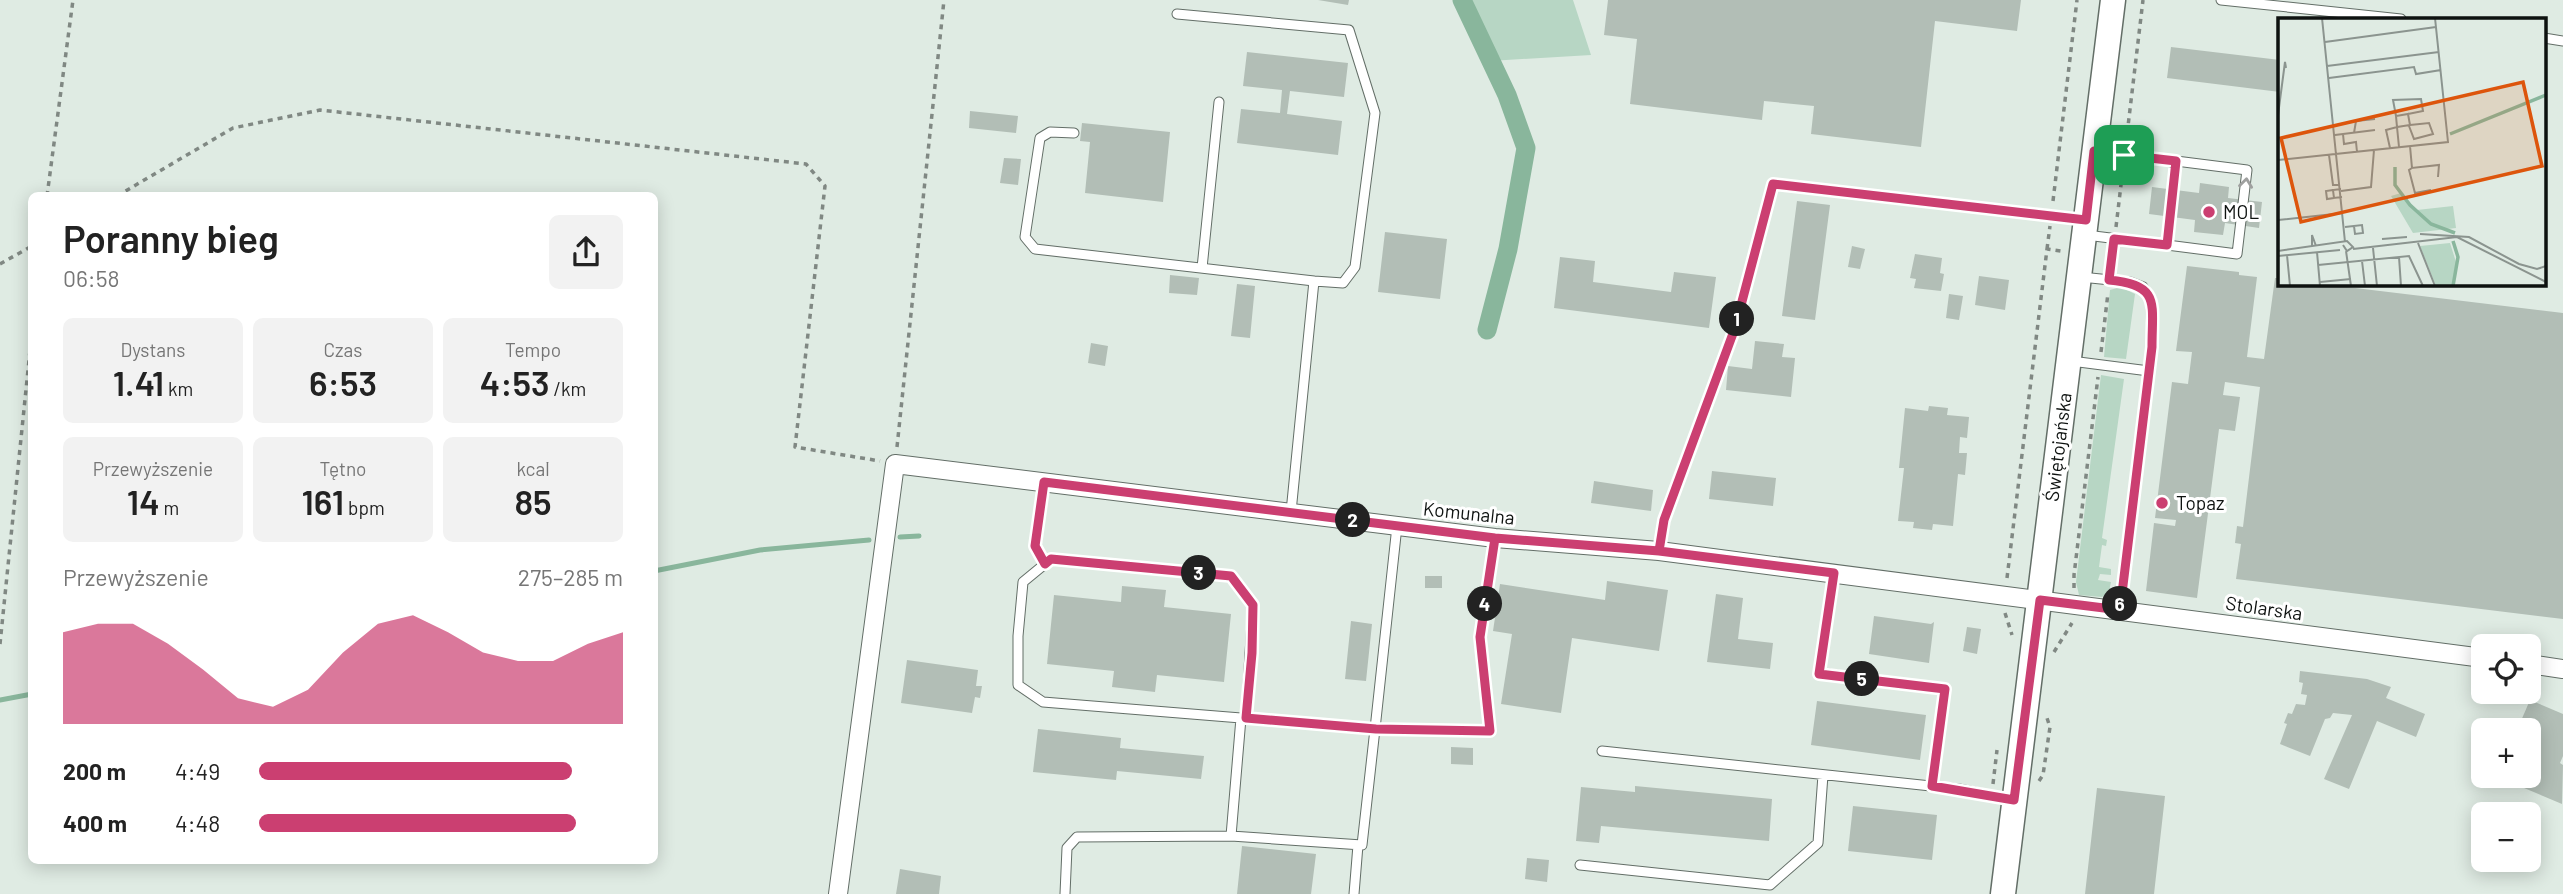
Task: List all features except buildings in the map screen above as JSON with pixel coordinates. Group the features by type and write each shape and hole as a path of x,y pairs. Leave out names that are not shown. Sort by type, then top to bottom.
{"street":[{"name":"Świętojańska","path":"2003,894 2113,0"},
{"name":"Komunalna","path":"895,464 1495,538 1659,551 2040,600"},
{"path":"838,894 895,464"},
{"name":"Stolarska","path":"2040,600 2471,656"},
{"path":"2541,666 2563,669"}],"lane":[{"path":"2221,0 2392,18"},
{"path":"1074,133 1051,132 1040,138 1025,237 1035,249 1343,284 1355,268 1375,113 1349,30 1177,14"},
{"path":"1202,268 1219,102"},
{"path":"2083,246 2114,239 2237,254 2247,170 2094,151"},
{"path":"2167,245 2176,161"},
{"path":"1659,551 1664,520 1735,328 1773,184 2052,214 2083,246 2109,280 2130,282 2143,287 2151,299 2152,347 2120,610"},
{"path":"1291,512 1314,281"},
{"path":"2069,360 2149,371"},
{"path":"1044,482 1035,546 1045,564"},
{"path":"1065,894 1067,848 1077,837 1231,836 1362,845 1397,526"},
{"path":"1231,836 1243,718 1252,653 1253,605 1231,576 1051,559 1023,582 1018,636 1018,685 1043,702 1243,718 1376,729 1490,731 1480,637 1495,538"},
{"path":"1834,573 1819,674 1945,689 1932,786"},
{"path":"1602,751 1932,786 2014,800"},
{"path":"1580,865 1770,885 1818,843 1822,775"},
{"path":"1354,894 1358,845"}],"path":[{"path":"48,192 73,0"},
{"path":"124,192 233,128 320,110 806,164 825,186 795,447 895,464 944,0"},
{"path":"2005,585 2077,0"},
{"path":"2074,575 2143,0"},
{"path":"2047,249 2083,246 2112,258"},
{"path":"0,264 28,248"},
{"path":"0,644 28,370"},
{"path":"2003,607 2013,633"}],"green space":[{"path":"1454,0 1573,0 1591,55 1490,61"},
{"path":"2121,287 2135,294 2126,359 2104,357 2110,290"},
{"path":"2101,375 2124,379 2102,538 2107,540 2106,546 2102,545 2099,567 2111,569 2111,575 2100,574 2098,580 2111,582 2109,592 2102,597 2079,595 2076,582"}],"waterway":[{"path":"1462,0 1507,95 1526,148 1508,249 1487,330"},
{"path":"900,537 919,536"},
{"path":"658,570 760,550 869,540"},
{"path":"0,700 28,695"}],"place":[{"name":"MOL","path":"2209,212"},
{"name":"Topaz","path":"2162,503"}],"route":[{"path":"2124,155 2094,151 2086,220 1773,184 1735,328 1664,520 1659,551 1495,538 1044,482 1035,546 1045,564 1051,559 1231,576 1253,605 1246,718 1376,729 1490,731 1480,637 1495,538 1577,544 1659,551 1834,573 1819,674 1945,689 1932,786 2014,800 2040,600 2120,610 2152,347 2152,313 2151,299 2143,287 2130,282 2109,280 2114,239 2167,245 2176,161 2124,155"}]}
